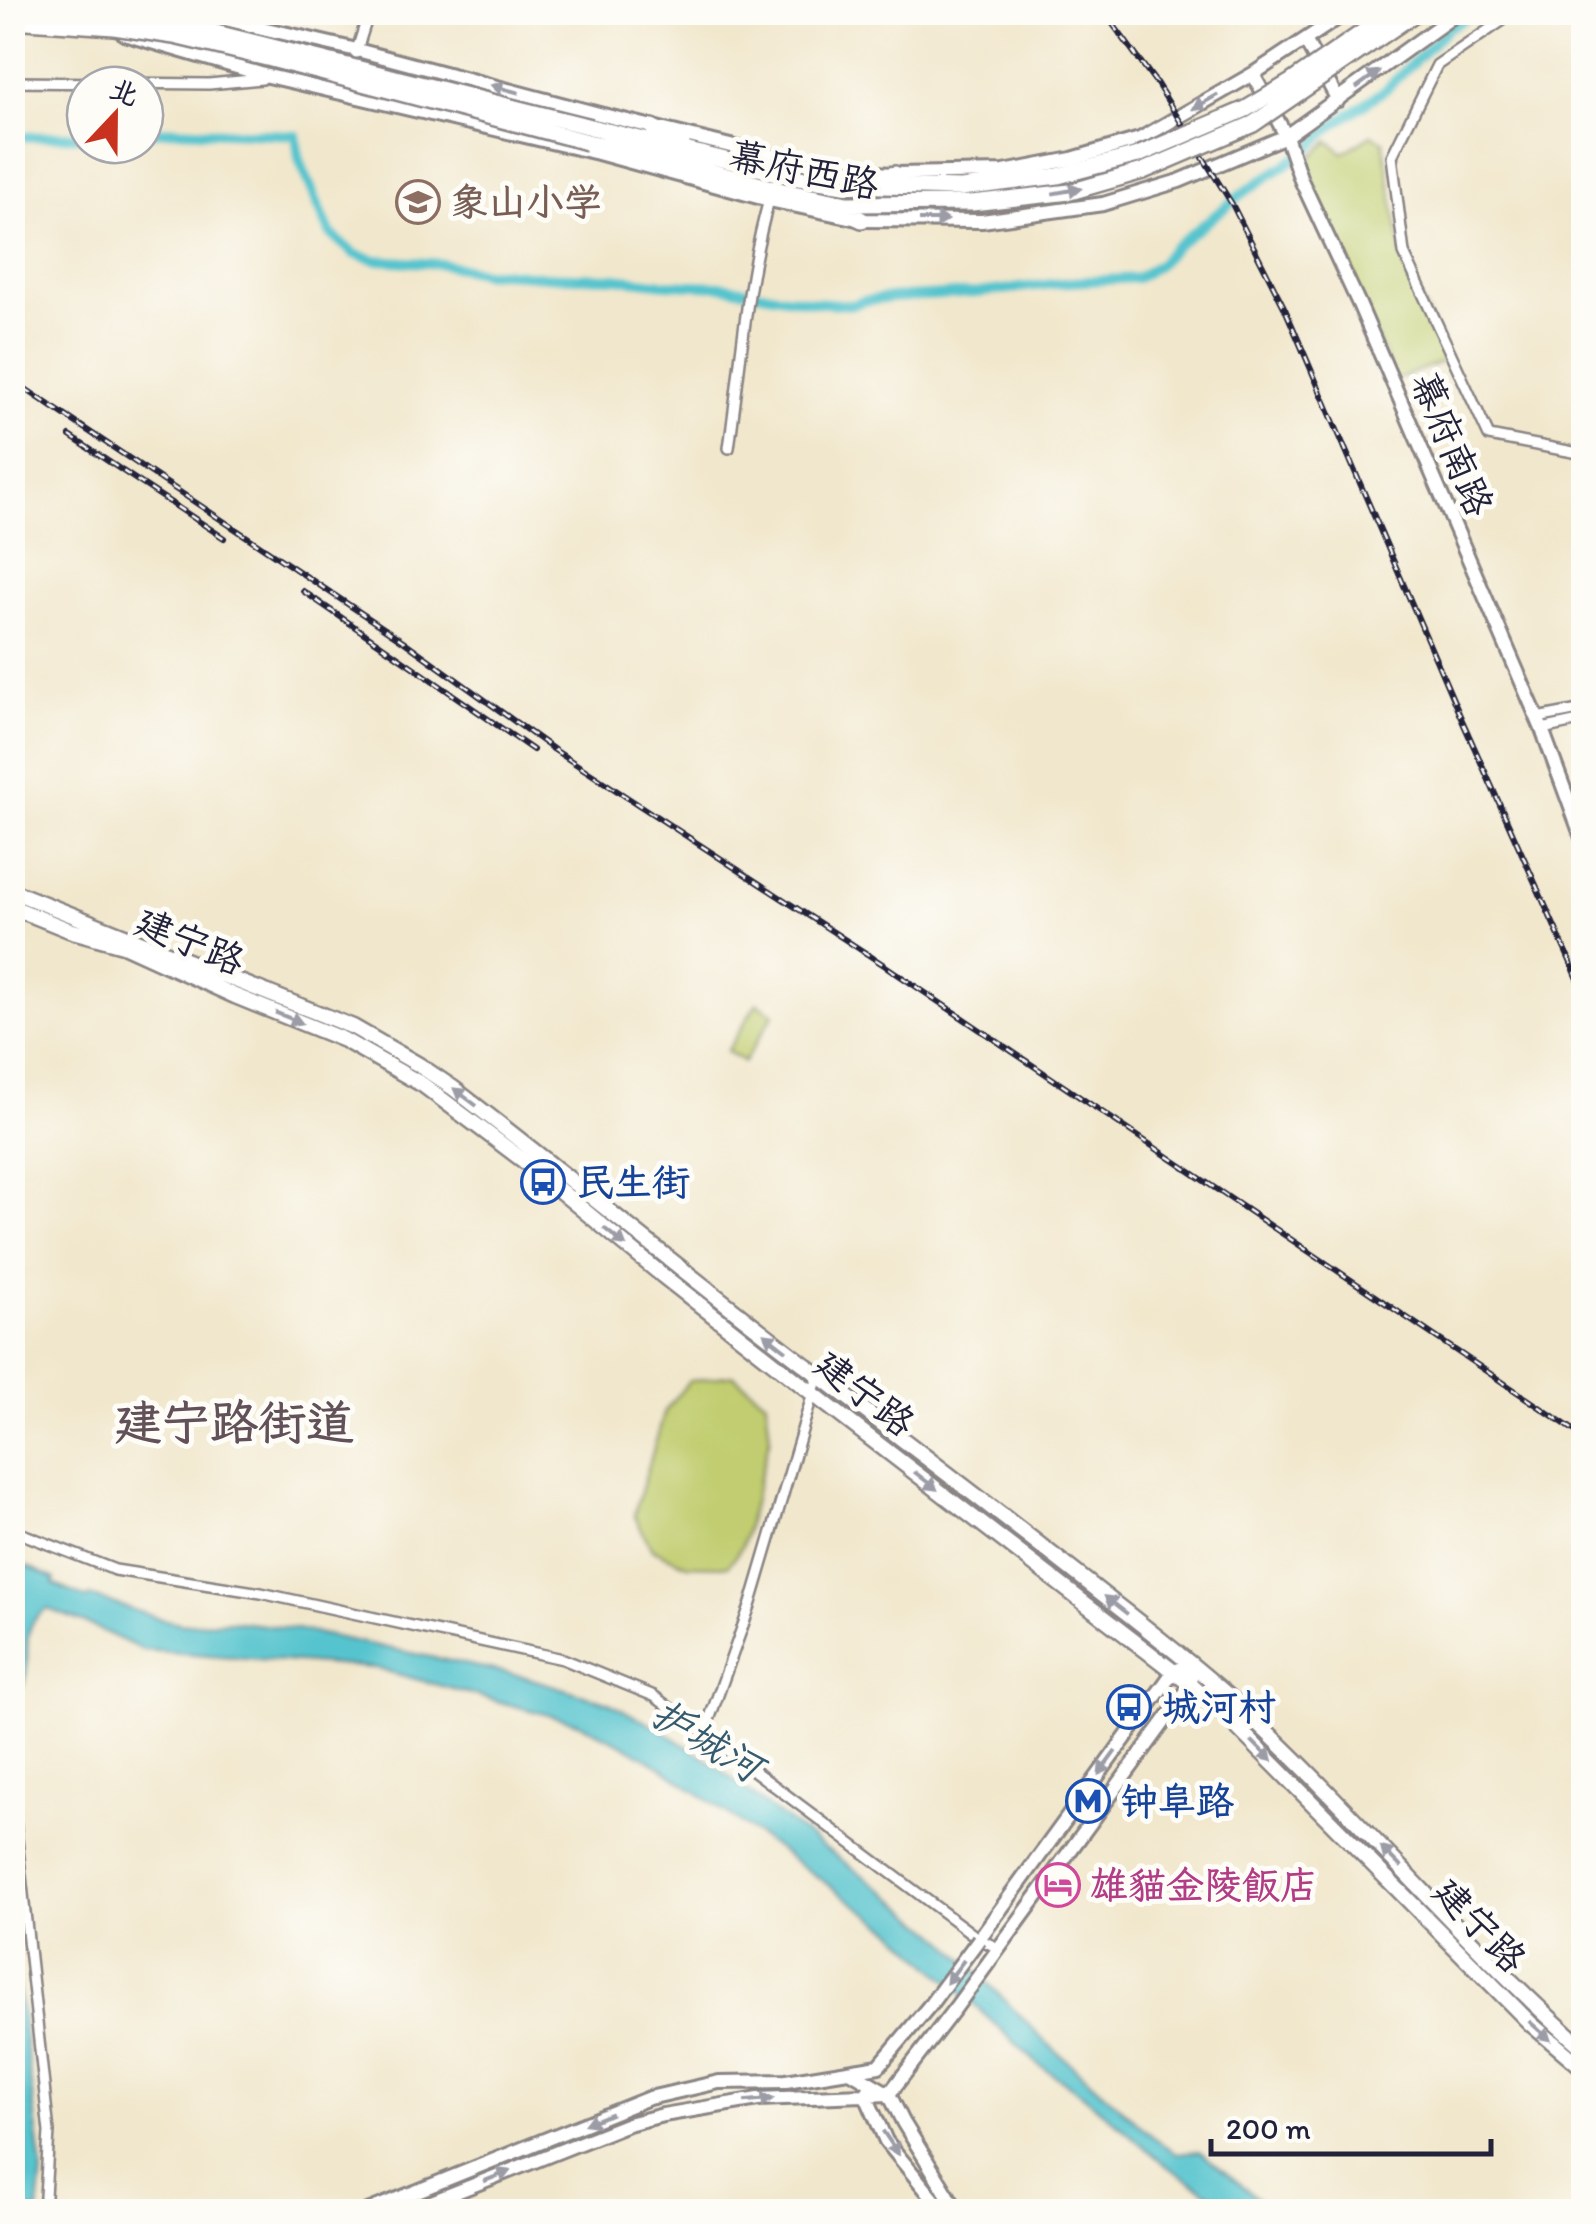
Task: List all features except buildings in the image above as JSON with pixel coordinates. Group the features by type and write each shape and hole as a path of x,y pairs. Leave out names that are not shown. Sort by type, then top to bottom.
{"highway":[{"name":"幕府西路","path":"91,12 176,24 589,134 632,151 847,204 972,203 1070,192 1253,124 1417,12"},
{"name":"幕府西路","path":"12,20 114,27 174,36 589,134 698,153 844,186 961,188 1141,163 1291,82 1392,12"},
{"path":"652,128 698,153"},
{"path":"601,154 632,151"},
{"path":"844,186 895,174"},
{"path":"817,198 862,220"}],"main road":[{"name":"幕府西路","path":"65,12 264,75 862,220 982,220 1103,204 1179,181 1287,138 1459,12"},
{"name":"幕府西路","path":"193,12 357,50 759,154 833,168 895,174 1004,172 1140,140 1253,74 1347,12"},
{"path":"294,61 304,55 306,46 300,37"},
{"path":"1305,40 1338,100"},
{"path":"213,60 230,54 262,53 350,75"},
{"path":"408,108 400,98 399,86 401,78 415,66"},
{"name":"幕府南路","path":"1253,74 1287,138 1301,180 1359,304 1539,724 1584,843"},
{"name":"建宁路","path":"12,891 235,996 344,1040 424,1085 814,1395 1190,1684 1531,2024 1584,2069"},
{"name":"建宁路","path":"12,907 69,930 125,941 353,1028 419,1064 965,1486 1236,1702 1438,1904 1515,1987 1584,2049"},
{"path":"868,2090 879,2066 979,1940 1174,1671 1192,1665 1190,1684 889,2094"},
{"path":"365,2212 649,2098 719,2082 786,2081 879,2066"},
{"path":"850,2072 868,2090 886,2141 944,2212"},
{"path":"406,2212 628,2124 758,2098 868,2090 889,2094"},
{"path":"889,2094 958,2212"}],"street":[{"path":"346,94 369,12"},
{"path":"1515,12 1437,66 1392,156 1404,253 1489,436 1584,454"},
{"path":"12,82 209,84 262,80 264,75"},
{"path":"729,448 752,270 769,200"},
{"path":"1539,724 1584,709"},
{"path":"1539,724 1584,720"},
{"path":"704,1734 751,1603 818,1376"},
{"path":"12,1530 114,1570 261,1593 563,1659 654,1696 979,1940 998,1948"},
{"path":"12,1793 50,2132 44,2212"}],"green space":[{"path":"1371,135 1383,141 1403,261 1448,359 1396,380 1300,167 1329,141 1343,153"},
{"path":"757,1003 774,1014 744,1062 727,1051"},
{"path":"733,1375 766,1401 770,1437 742,1546 728,1566 687,1565 652,1549 634,1515 665,1411 689,1381"}],"water":[{"path":"13,1560 88,1599 90,1596 161,1619 184,1624 231,1621 296,1629 522,1676 607,1702 658,1728 706,1758 946,1941 1047,2043 1159,2142 1177,2153 1199,2151 1274,2211 1231,2211 1038,2064 894,1931 661,1767 578,1723 375,1668 143,1650 48,1609 38,1616 29,1632 26,1673 13,1704"},
{"path":"12,1941 42,2170 38,2211 13,2211"}],"waterway":[{"path":"165,131 296,135 299,159 330,233 354,254 376,260 442,264 484,273 721,286 852,305 889,298 1137,278 1246,191 1305,152 1332,126 1386,89 1448,28 1476,12"},
{"path":"12,137 65,136"}],"railway":[{"path":"1104,12 1157,84 1232,204 1285,309 1584,992"},
{"path":"12,380 403,641 553,749 884,965 1584,1437"},
{"path":"70,436 224,538"},
{"path":"303,591 533,750"}],"place":[{"name":"象山小学","path":"418,202"},
{"name":"民生街","path":"543,1182"},
{"name":"城河村","path":"1129,1707"},
{"name":"钟阜路","path":"1088,1801"},
{"name":"雄貓金陵飯店","path":"1058,1885"}],"district":[{"name":"建宁路街道","path":"234,1422"}],"water label":[{"name":"护城河","path":"707,1740"}]}
